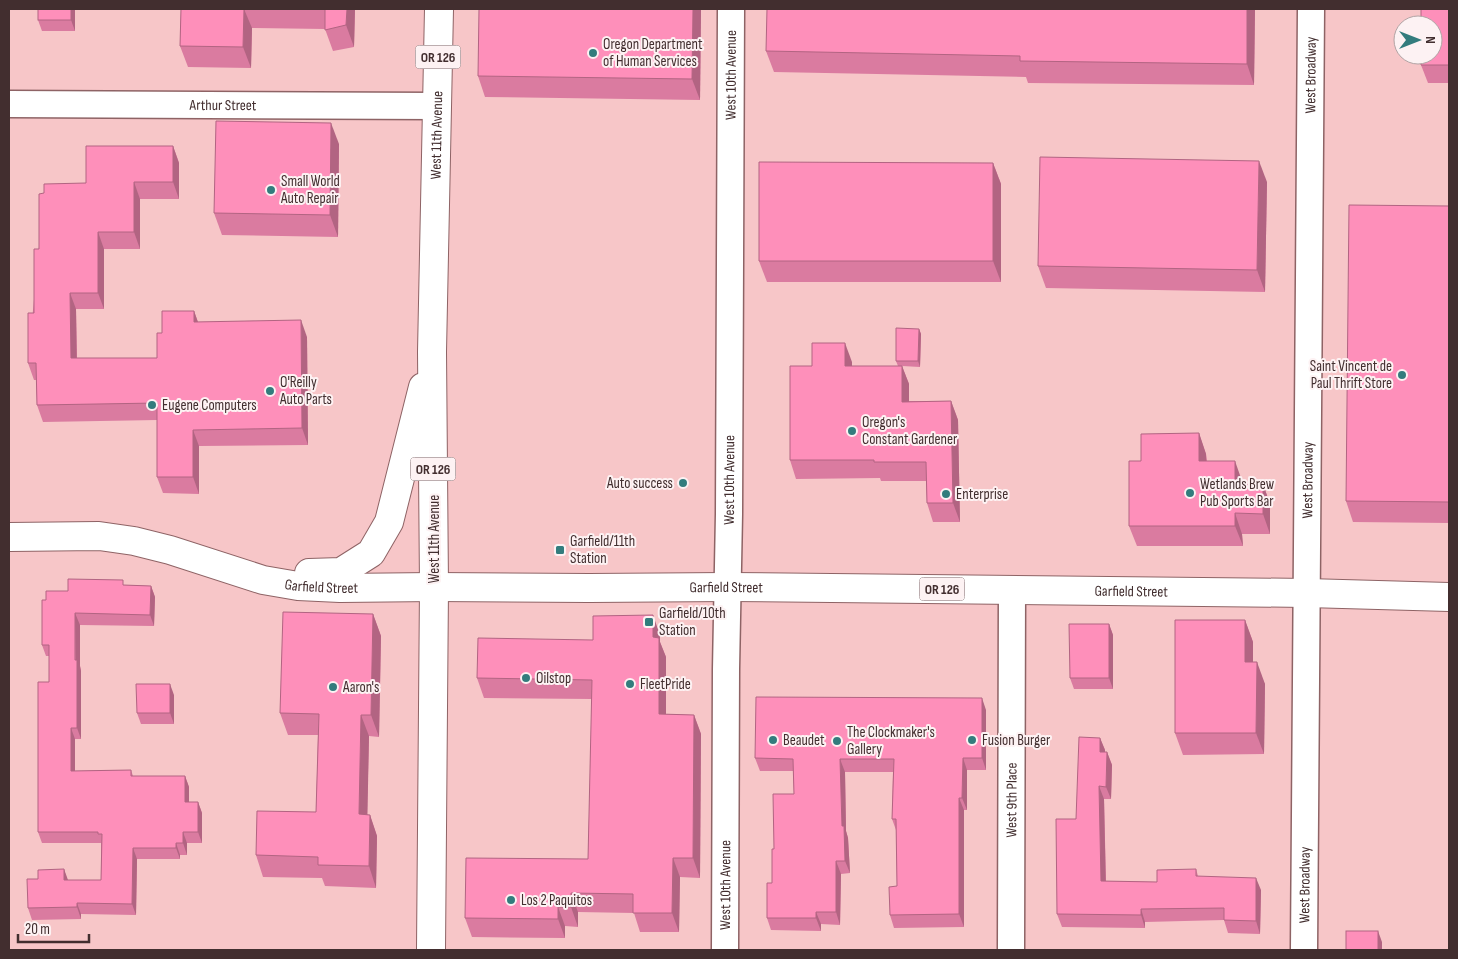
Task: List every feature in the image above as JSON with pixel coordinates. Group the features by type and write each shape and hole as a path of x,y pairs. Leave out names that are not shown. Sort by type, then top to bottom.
{"main road":[{"name":"West 11th Avenue","path":"431,950 434,587 432,352 439,9"},
{"path":"246,574 341,572 371,553 389,522 398,480 432,352"},
{"name":"Garfield Street","path":"9,537 98,536 134,541 170,550 263,580 298,586 340,588 728,587 1307,593 1449,597"}],"street":[{"name":"West 10th Avenue","path":"725,950 731,9"},
{"name":"West Broadway","path":"1304,950 1311,9"},
{"name":"Arthur Street","path":"9,104 437,106"},
{"name":"West 9th Place","path":"1010,950 1012,590"}],"building":[{"path":"38,9 71,9 71,20 38,20"},
{"path":"181,9 244,9 243,47 180,46"},
{"path":"325,9 347,9 346,25 325,30"},
{"name":"Oregon Department of Human Services","path":"479,9 693,9 692,79 478,76"},
{"path":"767,9 1247,9 1247,64 1020,61 1020,56 766,51"},
{"path":"1421,9 1449,9 1449,65 1443,65 1443,15 1421,15"},
{"path":"216,121 331,123 330,215 214,213"},
{"path":"86,146 173,146 173,182 134,182 134,232 98,232 98,293 70,293 71,358 157,358 157,333 162,333 162,311 194,311 194,322 301,320 302,428 193,430 193,477 157,477 157,403 37,405 36,363 28,363 28,313 34,313 34,249 39,249 39,194 44,193 44,184 86,183"},
{"path":"1040,157 1259,161 1257,270 1038,266"},
{"path":"759,162 993,163 993,261 759,261"},
{"name":"Saint Vincent de Paul Thrift Store","path":"1349,205 1449,206 1449,502 1346,501"},
{"path":"896,328 919,329 918,361 896,361"},
{"path":"812,343 845,343 845,366 902,366 902,402 951,401 953,503 927,503 926,462 790,460 790,366 812,366"},
{"name":"Wetlands Brew Pub Sports Bar","path":"1199,433 1199,461 1235,461 1235,484 1263,484 1263,514 1235,513 1235,526 1129,526 1129,461 1141,461 1141,434"},
{"path":"68,579 123,580 123,585 151,586 150,615 75,613 77,728 71,728 71,771 131,770 131,776 185,776 185,802 198,802 198,832 183,832 183,843 176,843 176,848 133,848 132,904 77,903 77,907 28,908 27,879 38,879 38,870 64,869 64,880 101,880 102,834 98,834 98,832 38,832 38,682 49,682 49,645 42,645 42,600 46,600 46,591 68,591"},
{"path":"283,612 373,614 371,715 361,715 359,814 370,815 369,866 318,865 318,857 256,855 257,811 316,812 319,714 280,713"},
{"path":"653,615 653,637 659,638 659,714 694,715 693,858 673,858 672,913 633,913 633,894 571,893 571,907 558,907 558,919 465,918 466,858 588,859 592,680 477,678 478,638 593,640 593,616"},
{"path":"1175,620 1245,620 1245,662 1257,662 1256,733 1175,733"},
{"path":"1069,624 1109,624 1109,678 1070,678"},
{"path":"136,684 170,684 170,713 137,713"},
{"path":"756,697 982,698 982,758 963,758 962,798 959,798 959,914 890,915 889,887 897,886 896,819 892,819 894,759 840,759 845,861 836,861 836,912 816,912 816,918 767,918 767,883 772,883 772,849 774,849 773,794 794,794 793,759 755,758"},
{"path":"1079,737 1100,738 1100,752 1107,752 1106,787 1099,786 1101,881 1157,882 1157,870 1196,869 1196,876 1256,878 1256,921 1224,920 1224,908 1141,909 1141,915 1057,914 1056,819 1076,819"},
{"path":"1346,931 1378,931 1378,950 1346,950"}],"place":[{"name":"Oregon Department of Human Services","path":"593,53"},
{"name":"Small World Auto Repair","path":"271,190"},
{"name":"Saint Vincent de Paul Thrift Store","path":"1402,375"},
{"name":"O'Reilly Auto Parts","path":"270,391"},
{"name":"Eugene Computers","path":"152,405"},
{"name":"Oregon's Constant Gardener","path":"852,431"},
{"name":"Auto success","path":"683,483"},
{"name":"Wetlands Brew Pub Sports Bar","path":"1190,493"},
{"name":"Enterprise","path":"946,494"},
{"name":"Garfield/11th Station","path":"560,550"},
{"name":"Garfield/10th Station","path":"649,622"},
{"name":"Oilstop","path":"526,678"},
{"name":"FleetPride","path":"630,684"},
{"name":"Aaron's","path":"333,687"},
{"name":"Beaudet","path":"773,740"},
{"name":"Fusion Burger","path":"972,740"},
{"name":"The Clockmaker's Gallery","path":"837,741"},
{"name":"Los 2 Paquitos","path":"511,900"}]}
